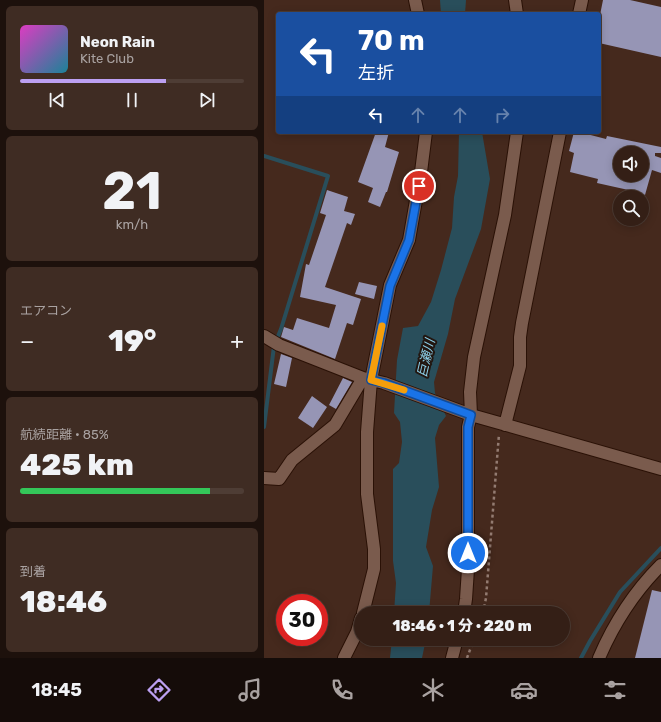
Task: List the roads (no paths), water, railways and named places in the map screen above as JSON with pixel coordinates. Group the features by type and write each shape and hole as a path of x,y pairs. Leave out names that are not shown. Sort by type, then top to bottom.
{"street":[{"path":"415,0 418,12"},
{"path":"515,0 517,12"},
{"path":"579,12 582,0"},
{"path":"365,606 374,569 374,549 367,494 367,379 390,286 409,240 421,172 426,134"},
{"path":"465,606 468,569 468,427 470,392 474,357 505,215 517,134"},
{"path":"503,424 520,366 520,337 522,323 560,134"},
{"path":"271,340 367,379 384,383 469,414 661,469"},
{"path":"264,478 279,479 292,460 335,425 367,379"},
{"path":"600,658 617,620 633,597 661,565"},
{"path":"344,658 354,638"},
{"path":"452,658 455,646"}],"water":[{"path":"440,0 466,0 465,12 441,12"},
{"name":"巨瀬川","path":"459,134 482,134 490,179 481,229 455,299 448,334 434,382 435,393 446,416 439,425 435,438 439,487 432,510 426,547 433,566 430,606 394,606 396,583 393,561 393,469 399,463 402,442 400,422 394,413 397,360 403,328 418,326 431,302 452,228 454,197 458,176"},
{"path":"391,646 425,646 422,658 390,658"}],"waterway":[{"path":"264,156 328,176 281,329 274,346 264,427"},
{"path":"581,658 620,592 661,548"}]}
